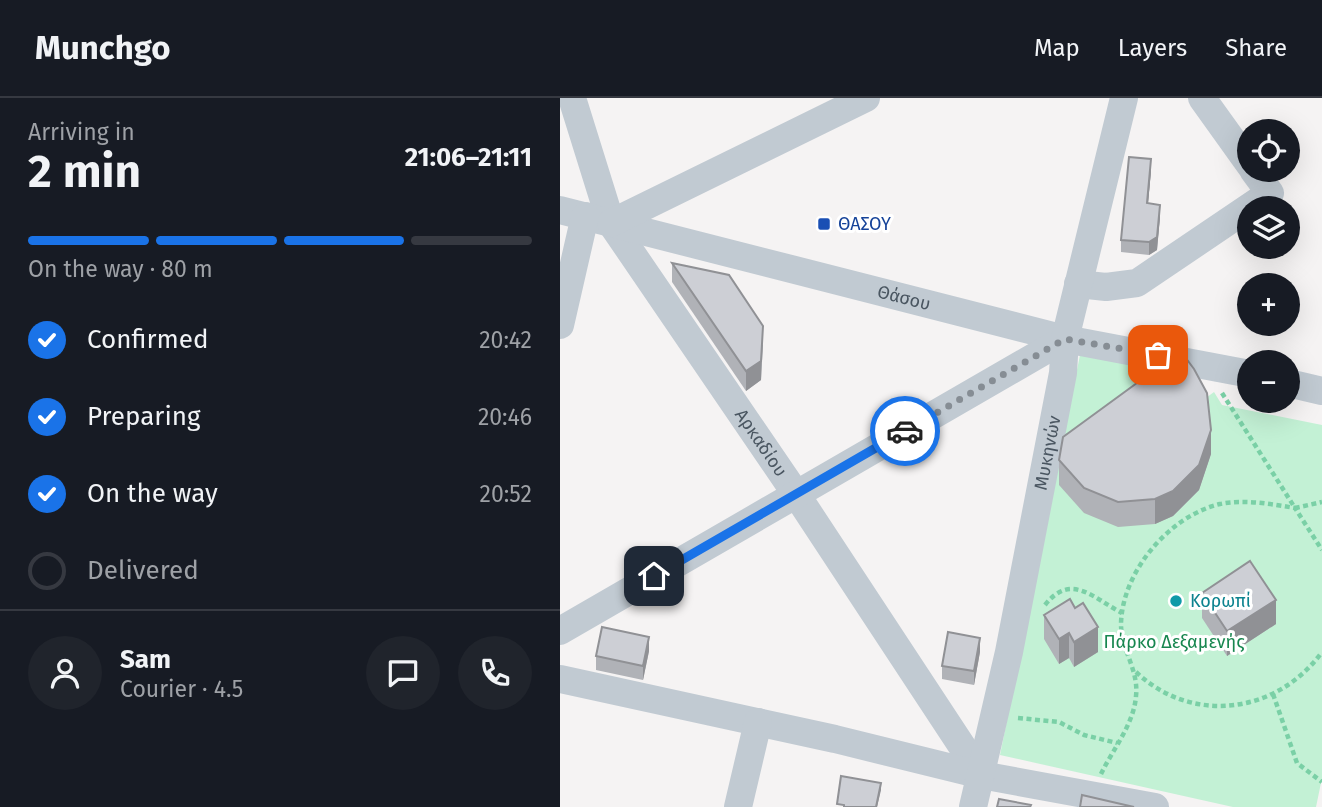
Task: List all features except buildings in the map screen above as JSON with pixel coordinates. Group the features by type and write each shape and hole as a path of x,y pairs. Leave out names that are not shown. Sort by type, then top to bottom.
{"street":[{"name":"Αρκαδίου","path":"572,98 585,216 796,494 981,775"},
{"path":"560,325 585,216 866,98"},
{"name":"Μυκηνών","path":"973,807 1009,652 1061,386 1065,339 1124,98"},
{"path":"1202,98 1237,147"},
{"path":"1078,284 1106,287 1137,283 1270,193 1262,182"},
{"name":"Θάσου","path":"585,216 1065,339 1237,371"},
{"path":"560,631 1065,339"},
{"path":"1300,386 1322,391"},
{"path":"560,678 981,775 1155,807"},
{"path":"738,807 758,722"}],"path":[{"path":"1205,363 1322,550"},
{"path":"1107,762 1134,711 1135,671 1124,642 1122,613 1129,585 1153,545 1188,519 1220,504 1242,502 1295,508 1322,502"},
{"path":"1040,612 1056,592 1068,587 1122,613"},
{"path":"1135,671 1151,686 1187,703 1235,704 1273,694 1289,686 1322,652"},
{"path":"1273,694 1292,754 1304,771 1322,782"},
{"path":"993,714 1059,722 1084,736 1118,743"}],"green space":[{"name":"Πάρκο Δεξαμενής","path":"1081,350 1184,374 1199,403 1214,392 1222,405 1237,408 1237,413 1262,413 1322,425 1322,778 1316,807 1233,807 1000,755"}],"way so far":[{"path":"905,431 1065,339 1158,355"}],"place":[{"name":"ΘΑΣΟΥ","path":"824,224"},
{"name":"Κορωπί","path":"1176,601"}],"route":[{"path":"654,576 905,431"}]}
